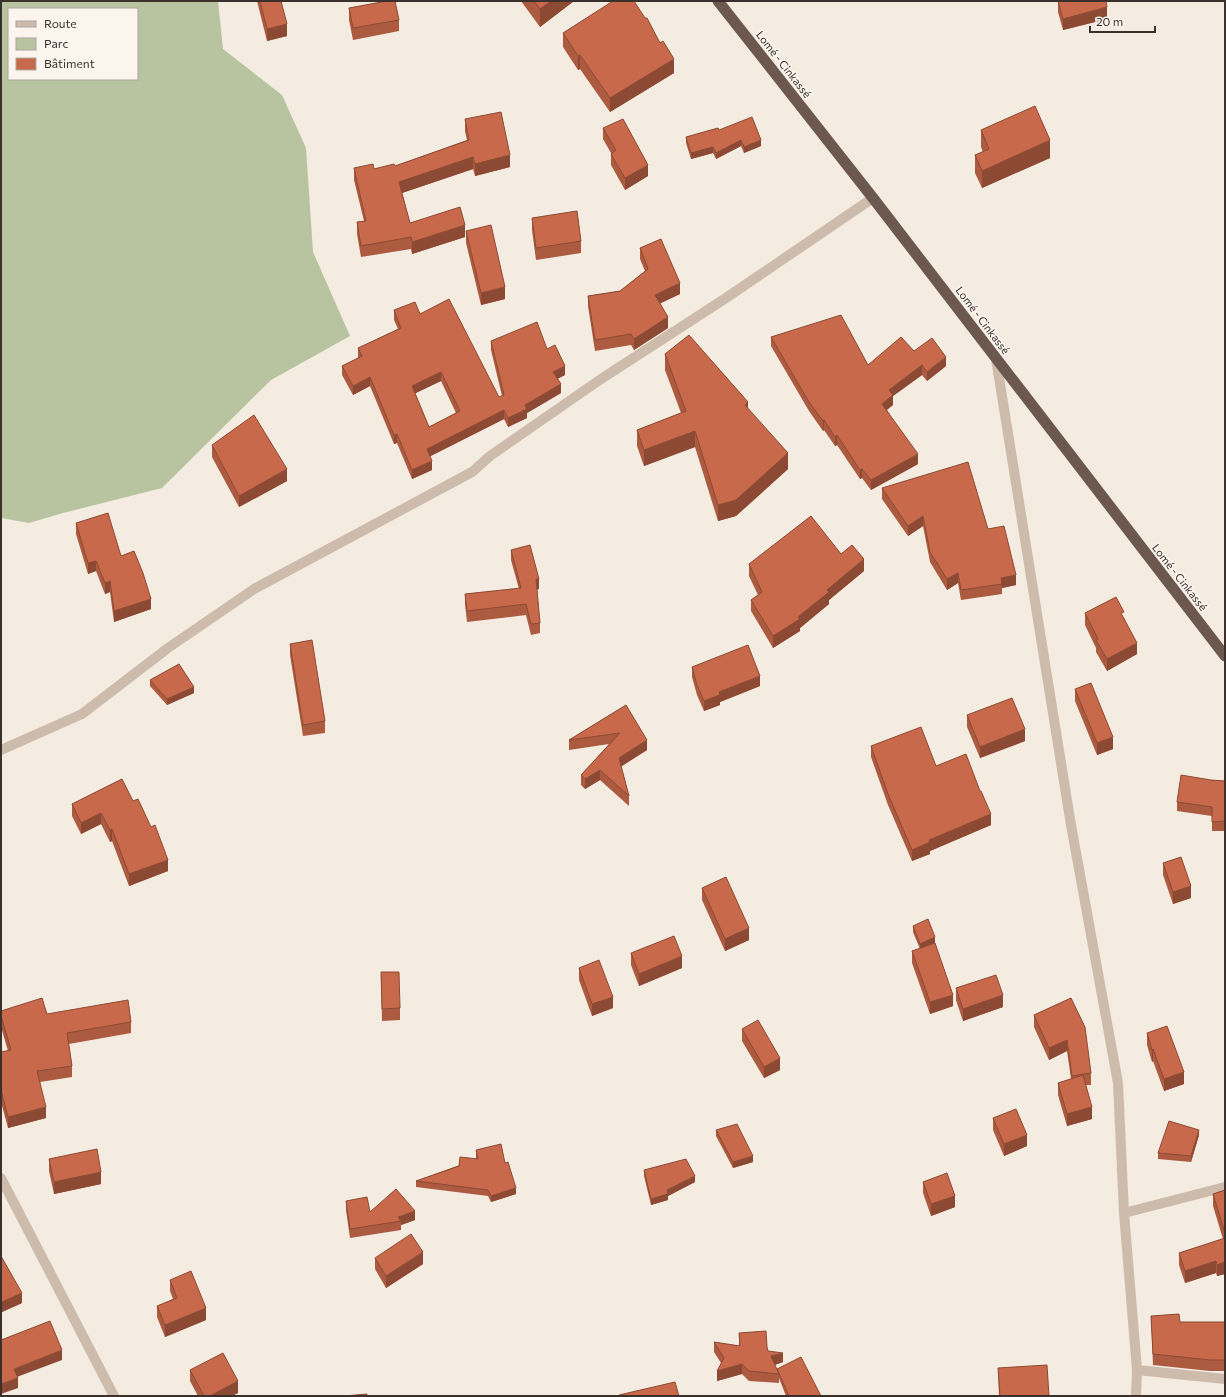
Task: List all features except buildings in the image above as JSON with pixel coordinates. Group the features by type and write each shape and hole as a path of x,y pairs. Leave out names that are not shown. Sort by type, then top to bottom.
{"highway":[{"name":"Lomé - Cinkassé","path":"718,1 873,198 1225,656"}],"street":[{"path":"1,750 82,714 168,648 254,589 472,472 490,456 601,379 726,298 873,198"},
{"path":"996,359 1071,825 1118,1083 1124,1213 1137,1370 1136,1396"},
{"path":"1,1178 114,1396"},
{"path":"1124,1213 1225,1187"},
{"path":"1137,1370 1225,1379"}],"green space":[{"path":"1,1 218,1 223,49 282,95 306,148 313,252 350,336 271,380 162,488 29,523 1,518"}]}
